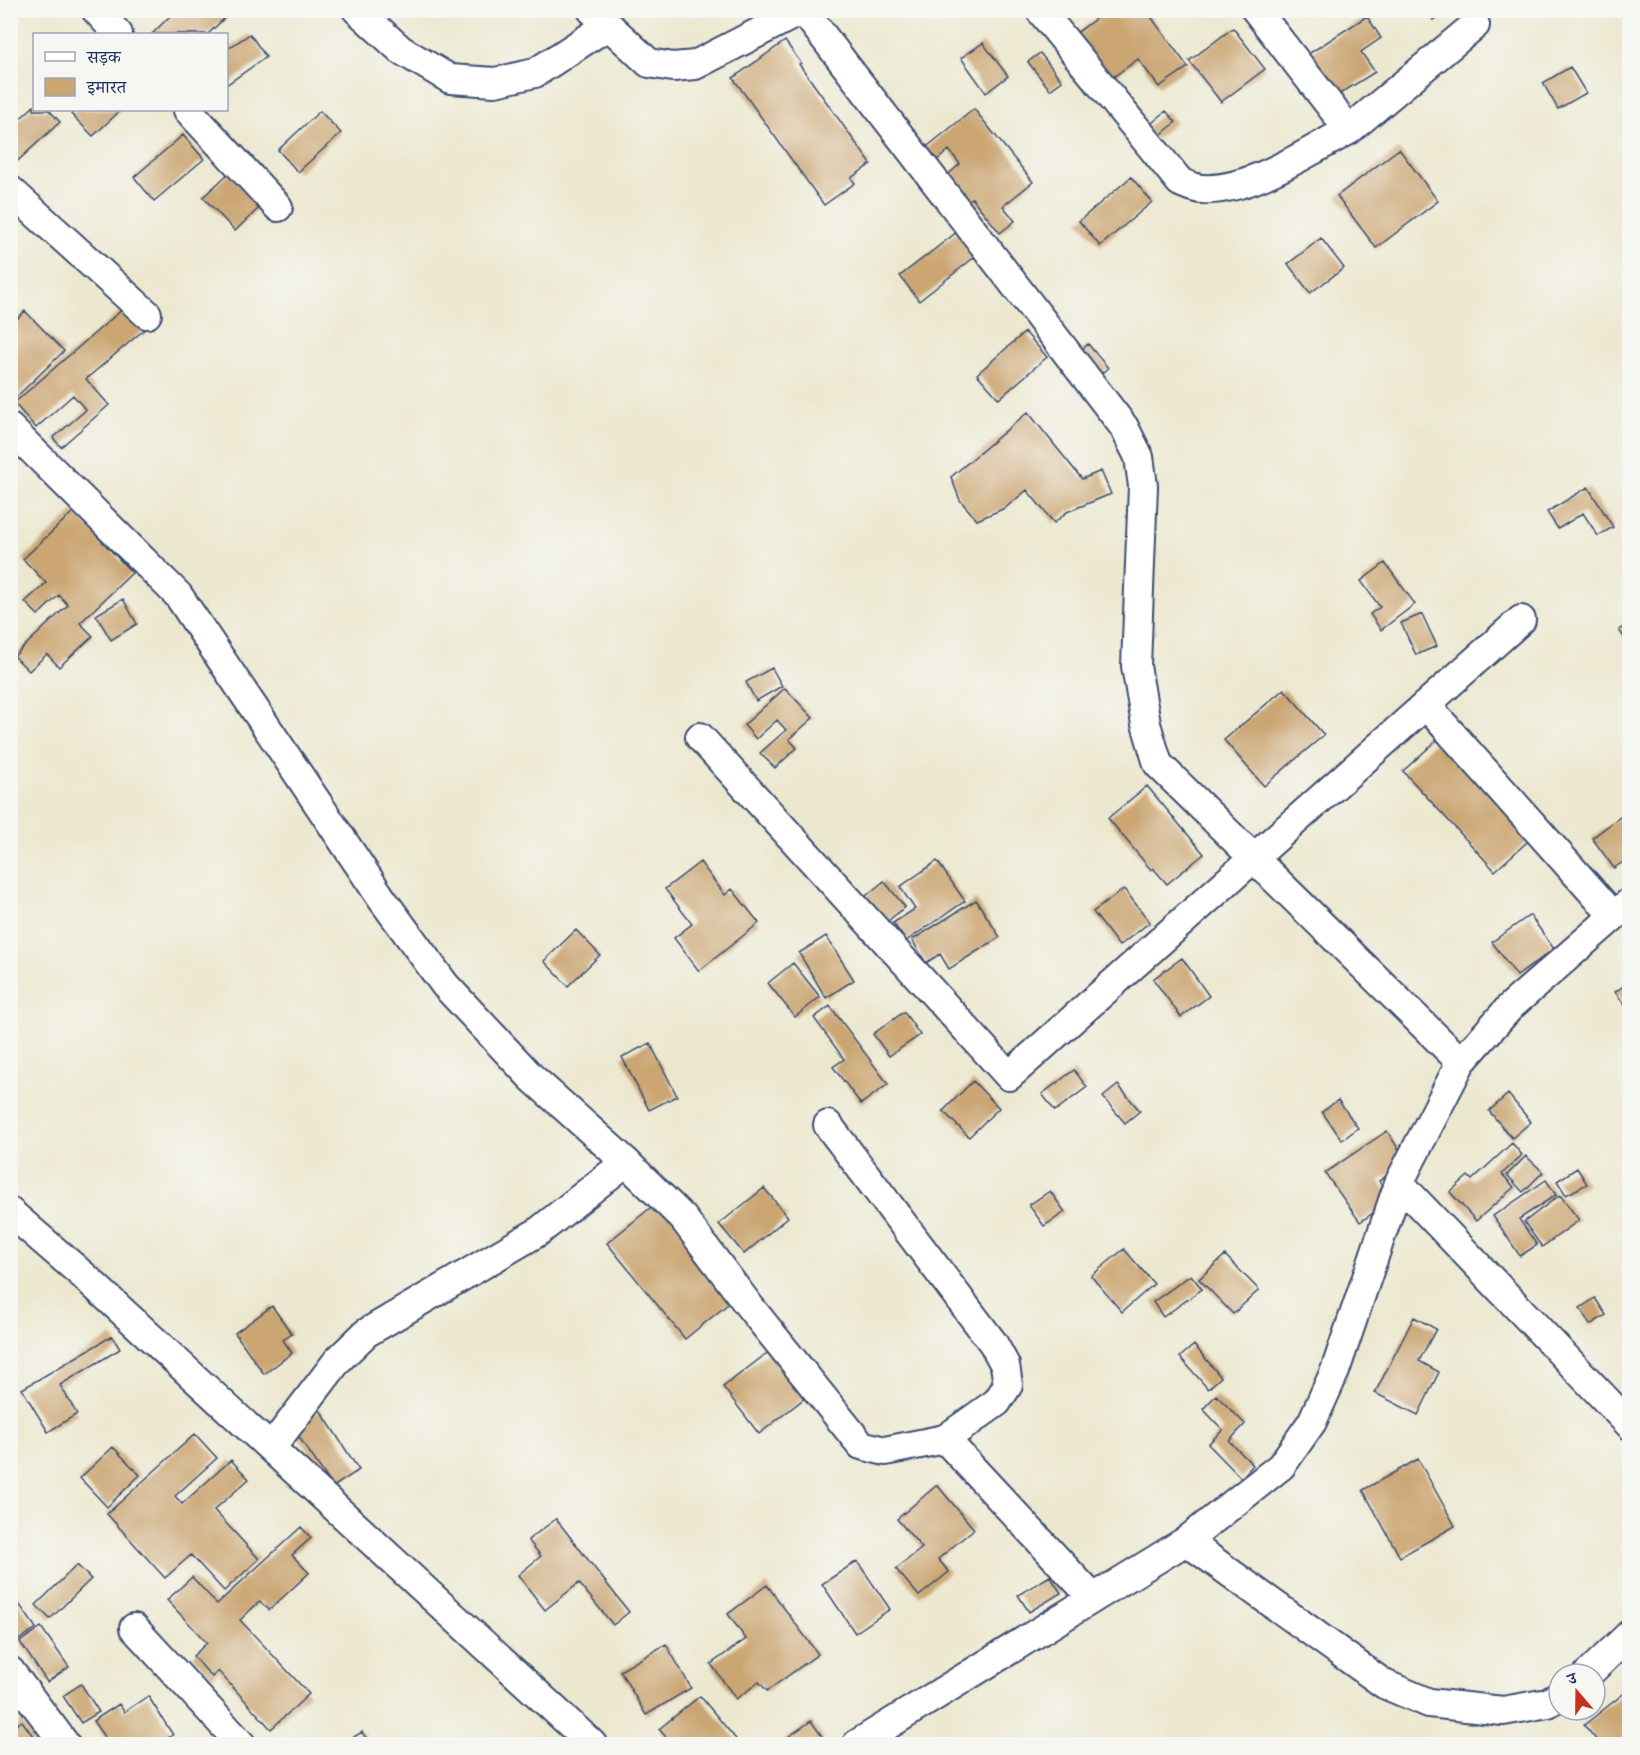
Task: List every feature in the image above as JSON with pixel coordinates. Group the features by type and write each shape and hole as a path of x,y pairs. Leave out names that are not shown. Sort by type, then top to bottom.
{"street":[{"path":"96,10 117,33"},
{"path":"357,10 401,50 450,79 495,82 535,73 600,18 649,63 673,67 695,65 803,10 1046,322 1124,427 1139,457 1143,486 1136,666 1146,724 1158,764 1461,1062"},
{"path":"1040,10 1180,182 1200,189 1219,188 1253,179 1349,130 1475,26"},
{"path":"1256,10 1349,130"},
{"path":"189,111 278,207"},
{"path":"10,190 147,314"},
{"path":"10,428 178,596 382,899 445,985 531,1077 626,1162 683,1218 750,1307 861,1445 885,1451 945,1439 997,1402 1008,1384 1005,1365 993,1343 828,1125"},
{"path":"700,737 1010,1076 1253,856 1521,620"},
{"path":"857,1744 1186,1540 1281,1466 1312,1422 1335,1371 1399,1183 1461,1062 1511,1006 1621,909 1426,705"},
{"path":"271,1448 339,1359 366,1333 538,1232 626,1162"},
{"path":"1399,1183 1627,1417"},
{"path":"10,1212 271,1448 592,1744"},
{"path":"945,1439 1093,1598"},
{"path":"1186,1540 1384,1684 1429,1703 1503,1711 1547,1703"},
{"path":"134,1628 241,1744"},
{"path":"1600,1662 1629,1634"},
{"path":"10,1671 65,1744"}],"building":[{"path":"176,10 233,10 209,33 153,33"},
{"path":"1107,10 1146,10 1188,67 1159,87 1138,59 1108,81 1074,35"},
{"path":"1428,10 1450,10 1433,20"},
{"path":"1367,16 1381,38 1361,52 1375,72 1330,100 1302,58"},
{"path":"1233,28 1265,69 1221,102 1189,61"},
{"path":"250,34 266,57 228,84 228,49"},
{"path":"785,41 871,164 851,178 855,183 824,205 733,78"},
{"path":"983,43 1008,76 986,93 961,58"},
{"path":"1040,53 1062,81 1050,90 1028,62"},
{"path":"1570,67 1586,93 1558,109 1543,83"},
{"path":"33,107 33,111 50,111 60,122 10,168 10,128"},
{"path":"974,109 1033,182 1003,206 1015,221 1000,233 972,198 962,205 942,180 960,164 949,150 935,162 924,149"},
{"path":"75,111 120,111 93,136 71,114"},
{"path":"320,111 341,133 298,172 278,150"},
{"path":"1166,111 1176,122 1156,139 1146,128"},
{"path":"183,135 204,159 154,201 134,177"},
{"path":"1399,149 1438,201 1376,248 1337,196"},
{"path":"229,173 261,206 235,231 203,197"},
{"path":"1131,177 1152,202 1100,246 1079,221"},
{"path":"957,232 976,256 919,301 900,276"},
{"path":"1321,238 1344,268 1310,293 1288,264"},
{"path":"125,307 145,329 86,379 109,405 61,447 53,438 86,410 73,395 36,428 14,403"},
{"path":"25,311 64,351 10,403 10,326"},
{"path":"1025,332 1047,357 999,399 977,374"},
{"path":"1088,344 1108,368 1093,380 1074,356"},
{"path":"1028,412 1082,479 1101,471 1111,494 1067,512 1054,523 1027,490 1005,508 977,520 960,500 951,477"},
{"path":"1588,487 1613,527 1598,536 1583,513 1558,529 1547,512"},
{"path":"74,511 132,573 80,623 93,636 59,667 47,654 29,671 14,656 68,605 59,595 38,615 25,602 46,583 23,559"},
{"path":"1385,563 1415,604 1381,630 1370,614 1380,607 1361,581"},
{"path":"123,599 137,624 111,640 96,615"},
{"path":"1422,614 1437,646 1416,655 1401,623"},
{"path":"1630,622 1630,646 1619,630"},
{"path":"772,668 782,686 756,701 746,682"},
{"path":"785,688 813,718 789,739 797,748 775,768 760,753 786,730 777,720 756,739 744,725"},
{"path":"1284,689 1324,735 1264,786 1224,740"},
{"path":"1445,733 1536,834 1495,871 1403,771"},
{"path":"1147,786 1204,854 1167,884 1153,868 1151,870 1108,818"},
{"path":"1624,814 1630,822 1630,857 1614,868 1592,838"},
{"path":"937,861 965,901 906,941 893,923 915,909 900,887"},
{"path":"700,862 725,895 732,889 759,923 699,971 674,938 692,924 665,889"},
{"path":"884,881 905,907 883,925 861,900"},
{"path":"1124,889 1150,922 1119,946 1093,912"},
{"path":"976,900 1000,937 949,969 940,954 926,963 912,940"},
{"path":"1530,915 1554,949 1517,976 1492,942"},
{"path":"576,930 600,955 568,986 544,961"},
{"path":"826,936 854,980 826,998 799,953"},
{"path":"1182,958 1209,996 1181,1017 1153,979"},
{"path":"793,963 820,997 795,1017 768,983"},
{"path":"1630,982 1630,1012 1615,992"},
{"path":"830,1006 888,1084 861,1104 833,1067 844,1059 814,1018"},
{"path":"904,1012 920,1035 889,1056 873,1034"},
{"path":"650,1043 677,1096 649,1110 622,1057"},
{"path":"1074,1070 1087,1087 1055,1111 1042,1094"},
{"path":"973,1081 999,1108 969,1137 943,1111"},
{"path":"1118,1085 1140,1111 1125,1123 1103,1097"},
{"path":"1508,1094 1531,1122 1512,1138 1489,1111"},
{"path":"1338,1100 1358,1128 1342,1140 1322,1112"},
{"path":"1387,1131 1407,1162 1379,1181 1392,1200 1360,1222 1325,1173"},
{"path":"1512,1143 1522,1155 1502,1174 1514,1187 1476,1221 1450,1192 1468,1176 1472,1180"},
{"path":"1526,1156 1543,1172 1523,1192 1507,1175"},
{"path":"1577,1168 1587,1184 1566,1195 1557,1181"},
{"path":"1546,1180 1556,1195 1519,1219 1537,1245 1520,1256 1493,1216"},
{"path":"764,1188 788,1217 744,1254 719,1224"},
{"path":"1050,1191 1065,1212 1044,1226 1029,1205"},
{"path":"1560,1195 1579,1220 1542,1247 1524,1222"},
{"path":"660,1200 738,1296 685,1339 607,1243"},
{"path":"1124,1249 1154,1284 1122,1312 1091,1276"},
{"path":"1225,1255 1259,1290 1233,1314 1199,1279"},
{"path":"1191,1275 1202,1289 1163,1317 1153,1302"},
{"path":"1595,1298 1606,1315 1590,1325 1580,1308"},
{"path":"272,1306 292,1334 283,1340 292,1353 264,1374 235,1333"},
{"path":"1414,1317 1436,1329 1419,1361 1439,1372 1418,1415 1375,1393"},
{"path":"112,1336 120,1349 60,1385 77,1414 48,1432 22,1389"},
{"path":"1194,1345 1221,1377 1208,1389 1180,1357"},
{"path":"775,1347 811,1393 759,1434 723,1387"},
{"path":"1216,1395 1245,1424 1229,1441 1253,1465 1241,1478 1208,1444 1223,1430 1203,1409"},
{"path":"320,1410 359,1470 333,1487 293,1428"},
{"path":"195,1434 217,1458 175,1496 182,1504 231,1460 249,1479 214,1510 259,1559 224,1591 191,1555 165,1578 107,1514"},
{"path":"113,1447 140,1475 107,1507 80,1478"},
{"path":"1418,1459 1455,1526 1400,1557 1363,1490"},
{"path":"937,1485 974,1529 938,1559 949,1572 919,1596 896,1569 922,1548 897,1519"},
{"path":"556,1519 629,1612 613,1625 579,1583 545,1610 518,1575 541,1556 528,1540"},
{"path":"301,1527 311,1538 292,1555 309,1573 269,1610 260,1601 240,1620 309,1694 271,1729 218,1671 212,1677 193,1656 207,1643 167,1600 192,1577 217,1604"},
{"path":"857,1561 890,1609 855,1633 822,1584"},
{"path":"77,1565 91,1579 50,1619 36,1605"},
{"path":"1050,1576 1061,1593 1029,1612 1018,1595"},
{"path":"767,1585 818,1654 767,1691 759,1682 736,1699 711,1664 746,1639 728,1614"},
{"path":"10,1591 36,1628 16,1642 10,1634"},
{"path":"41,1627 69,1667 47,1682 20,1642"},
{"path":"666,1644 691,1688 646,1715 620,1671"},
{"path":"81,1684 99,1712 81,1723 63,1696"},
{"path":"1627,1691 1630,1695 1630,1736 1619,1744 1600,1744 1584,1725 1588,1722 1607,1722 1607,1707"},
{"path":"148,1696 173,1735 159,1744 109,1744 93,1721 119,1704 124,1712"},
{"path":"700,1696 740,1744 672,1744 659,1729"},
{"path":"22,1721 39,1744 10,1744 10,1729"},
{"path":"811,1721 824,1739 816,1744 778,1744"},
{"path":"362,1732 370,1744 342,1744"}]}
